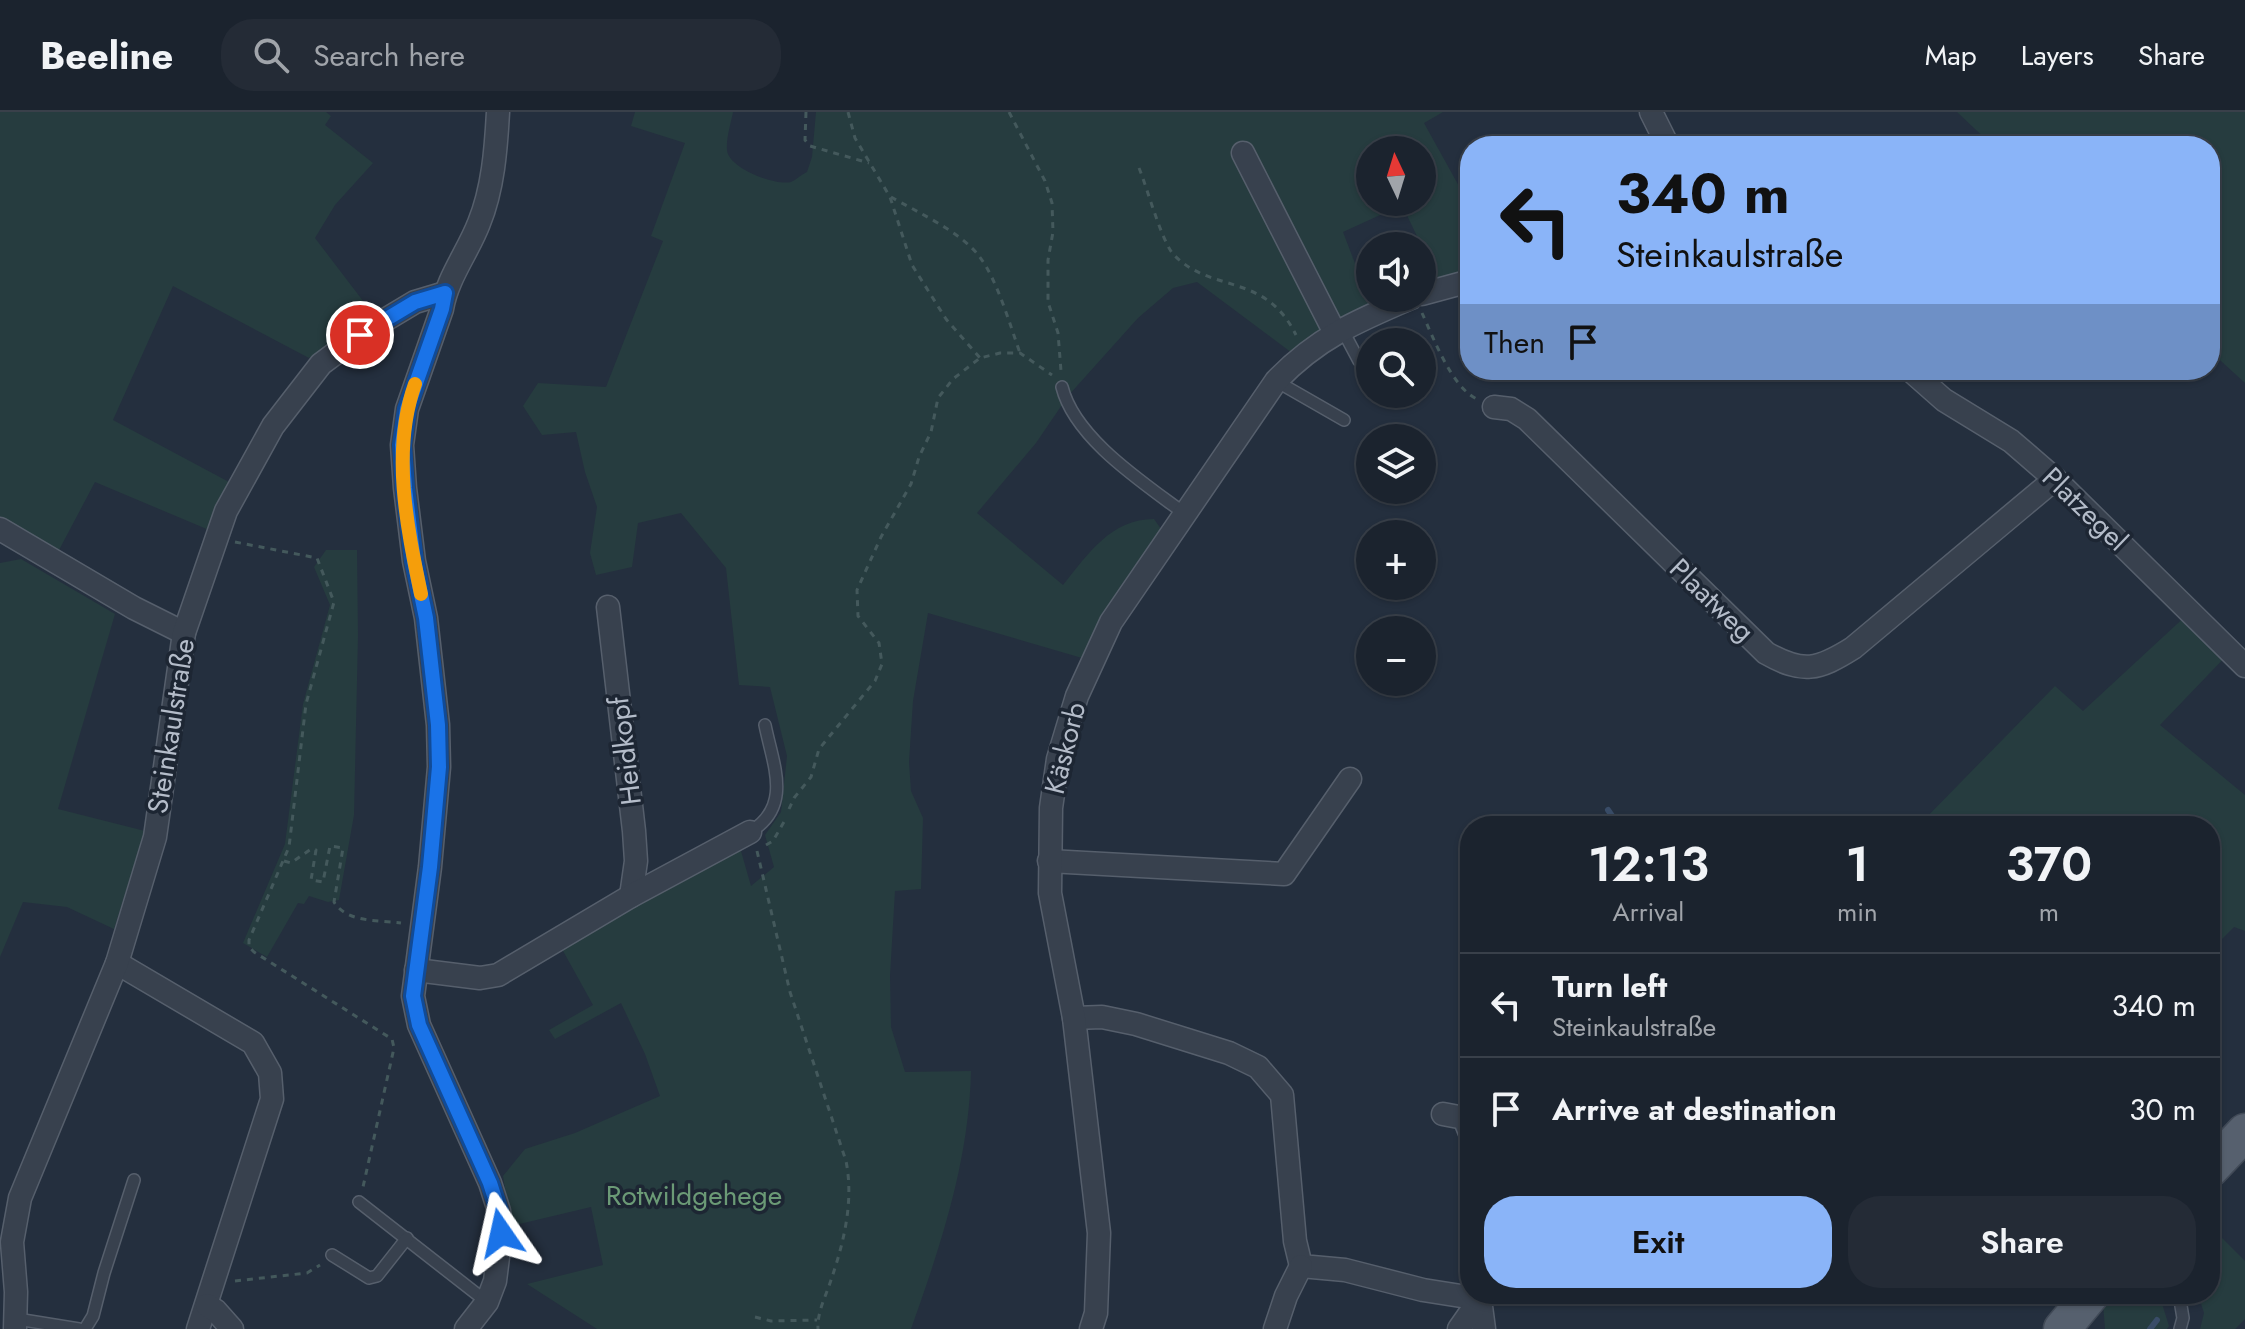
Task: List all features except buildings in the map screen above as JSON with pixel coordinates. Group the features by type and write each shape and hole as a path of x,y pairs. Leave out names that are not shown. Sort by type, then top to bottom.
{"main road":[{"path":"2220,1158 2245,1132"},
{"path":"2062,1329 2083,1304"}],"street":[{"path":"1651,112 1661,136"},
{"path":"466,1329 487,1302 495,1281 501,1233 499,1211 490,1183 419,1025 413,996 436,806 438,739 426,618 414,561 402,445 407,409 445,293 480,221 493,166 496,114"},
{"path":"1243,153 1338,331"},
{"name":"Käskorb","path":"1436,293 1460,285"},
{"name":"Steinkaulstraße","path":"16,1324 8,1291 6,1233 117,963 155,837 184,633 226,511 273,426 321,364 360,335 415,302 445,293"},
{"name":"Käskorb","path":"1091,1329 1096,1313 1099,1233 1074,1018 1050,893 1051,808 1058,759 1077,696 1111,622 1276,381 1302,354 1338,331 1386,312"},
{"name":"Platzegel","path":"1921,380 1944,400 2011,441 2055,479 2245,666"},
{"name":"Plaatweg","path":"1494,407 1511,409 1527,419 1766,653 1786,664 1806,668 1827,665 1853,648 2055,479"},
{"path":"0,529 134,608 184,633"},
{"name":"Heidkopf","path":"608,607 634,831 636,861 631,896"},
{"path":"1049,861 1284,874 1350,779"},
{"path":"416,970 480,978 498,975 631,896 754,842"},
{"path":"117,963 253,1043 270,1073 272,1099 198,1329"},
{"path":"1074,1018 1102,1017 1136,1024 1229,1053 1258,1067 1282,1095 1295,1241 1301,1266 1286,1296 1275,1329"},
{"path":"1443,1114 1460,1117"},
{"path":"1301,1266 1345,1270 1423,1290 1460,1294"},
{"path":"210,1294 232,1329"},
{"path":"1459,1329 1475,1304"},
{"path":"1481,1304 1484,1329"}],"lane":[{"path":"1338,331 1356,357"},
{"path":"1276,381 1344,420"},
{"path":"1062,387 1083,427 1141,481 1185,514"},
{"path":"754,842 774,809 777,787 765,725"},
{"path":"16,1324 82,1329 93,1316 134,1180"},
{"path":"359,1202 487,1302"},
{"path":"332,1255 369,1278 377,1276 407,1238"},
{"path":"2180,1329 2183,1318 2181,1304"}],"path":[{"path":"806,112 805,140 810,146 869,163"},
{"path":"848,112 855,138 890,197 912,265 946,319 980,358"},
{"path":"1009,112 1045,181 1052,203 1048,302 1058,333 1062,387"},
{"path":"1139,168 1162,234 1175,256 1196,269 1252,290 1273,304 1287,318 1297,338"},
{"path":"890,197 940,224 979,255 998,294 1020,353"},
{"path":"1423,312 1459,384 1469,396 1494,407"},
{"path":"818,1329 817,1320 833,1277 845,1227 850,1180 790,992 754,842 773,841 794,798 811,777 819,749 875,681 882,664 879,643 858,616 857,590 881,537 911,484 931,432 938,398 953,379 980,358 1000,353 1020,353 1050,372 1062,387"},
{"path":"216,538 317,558 334,602 306,704 289,847 249,940 249,947 392,1039 394,1048 359,1202"},
{"path":"284,861 291,863 311,849 316,850 311,880 323,882 330,846 343,848 334,902 337,908 347,916 421,926"},
{"path":"210,1294 314,1271 332,1255"},
{"path":"755,1317 771,1321 817,1320"}],"green space":[{"path":"0,112 326,112 331,116 325,125 373,163 335,205 315,238 373,314 309,358 173,286 113,420 229,482 209,530 95,482 58,552 0,520"},
{"name":"Rotwildgehege","path":"635,112 733,112 727,141 729,157 753,174 784,183 807,172 812,157 816,112 1443,112 1424,123 1431,136 1356,136 1356,216 1378,216 1343,232 1356,266 1356,312 1365,312 1292,353 1197,282 1173,288 1138,318 1068,396 1036,443 977,513 1063,585 1091,550 1113,532 1125,525 1154,519 1161,529 1159,542 1103,621 1082,658 928,613 913,701 909,762 911,791 923,818 921,889 895,891 890,976 891,1027 905,1072 971,1071 965,1137 952,1202 911,1329 597,1329 527,1284 603,1265 591,1207 511,1226 503,1176 525,1149 575,1133 660,1096 645,1054 621,1003 555,1039 549,1030 593,1005 562,949 731,852 741,851 751,886 774,867 765,835 781,812 787,756 770,687 739,685 726,568 681,513 638,523 632,567 596,575 590,553 597,507 576,432 542,435 523,406 538,383 606,387 663,241 651,236 685,143 631,126"},
{"path":"1957,112 2245,112 2245,383 2220,360 2220,136 1982,136"},
{"path":"1436,145 1460,188 1460,276 1439,282 1436,276 1436,232 1415,232 1407,216 1436,216"},
{"path":"326,550 357,550 354,815 339,900 328,902 309,896 304,904 298,903 267,957 243,943 285,844 303,704 330,605 314,567"},
{"path":"21,559 115,614 58,809 145,831 114,929 67,907 23,902 0,957 0,563"},
{"path":"2190,612 2230,652 2160,725 2245,795 2245,931 2234,927 2220,941 2220,816 1928,816 2055,686 2083,711"},
{"path":"2220,1236 2245,1261 2245,1319 2235,1329 2200,1329 2204,1313 2201,1304 2220,1304"},
{"path":"2103,1304 2162,1304 2169,1326 2167,1329 2105,1329"}],"waterway":[{"path":"1608,810 1612,816"},
{"path":"2150,1329 2157,1320"}],"slow traffic":[{"path":"415,384 407,409 402,445 414,561 421,594"}],"route":[{"path":"360,335 415,302 445,293 407,409 402,445 414,561 426,618 438,725 439,767 413,996 419,1025 490,1183 499,1211 501,1233"}]}
